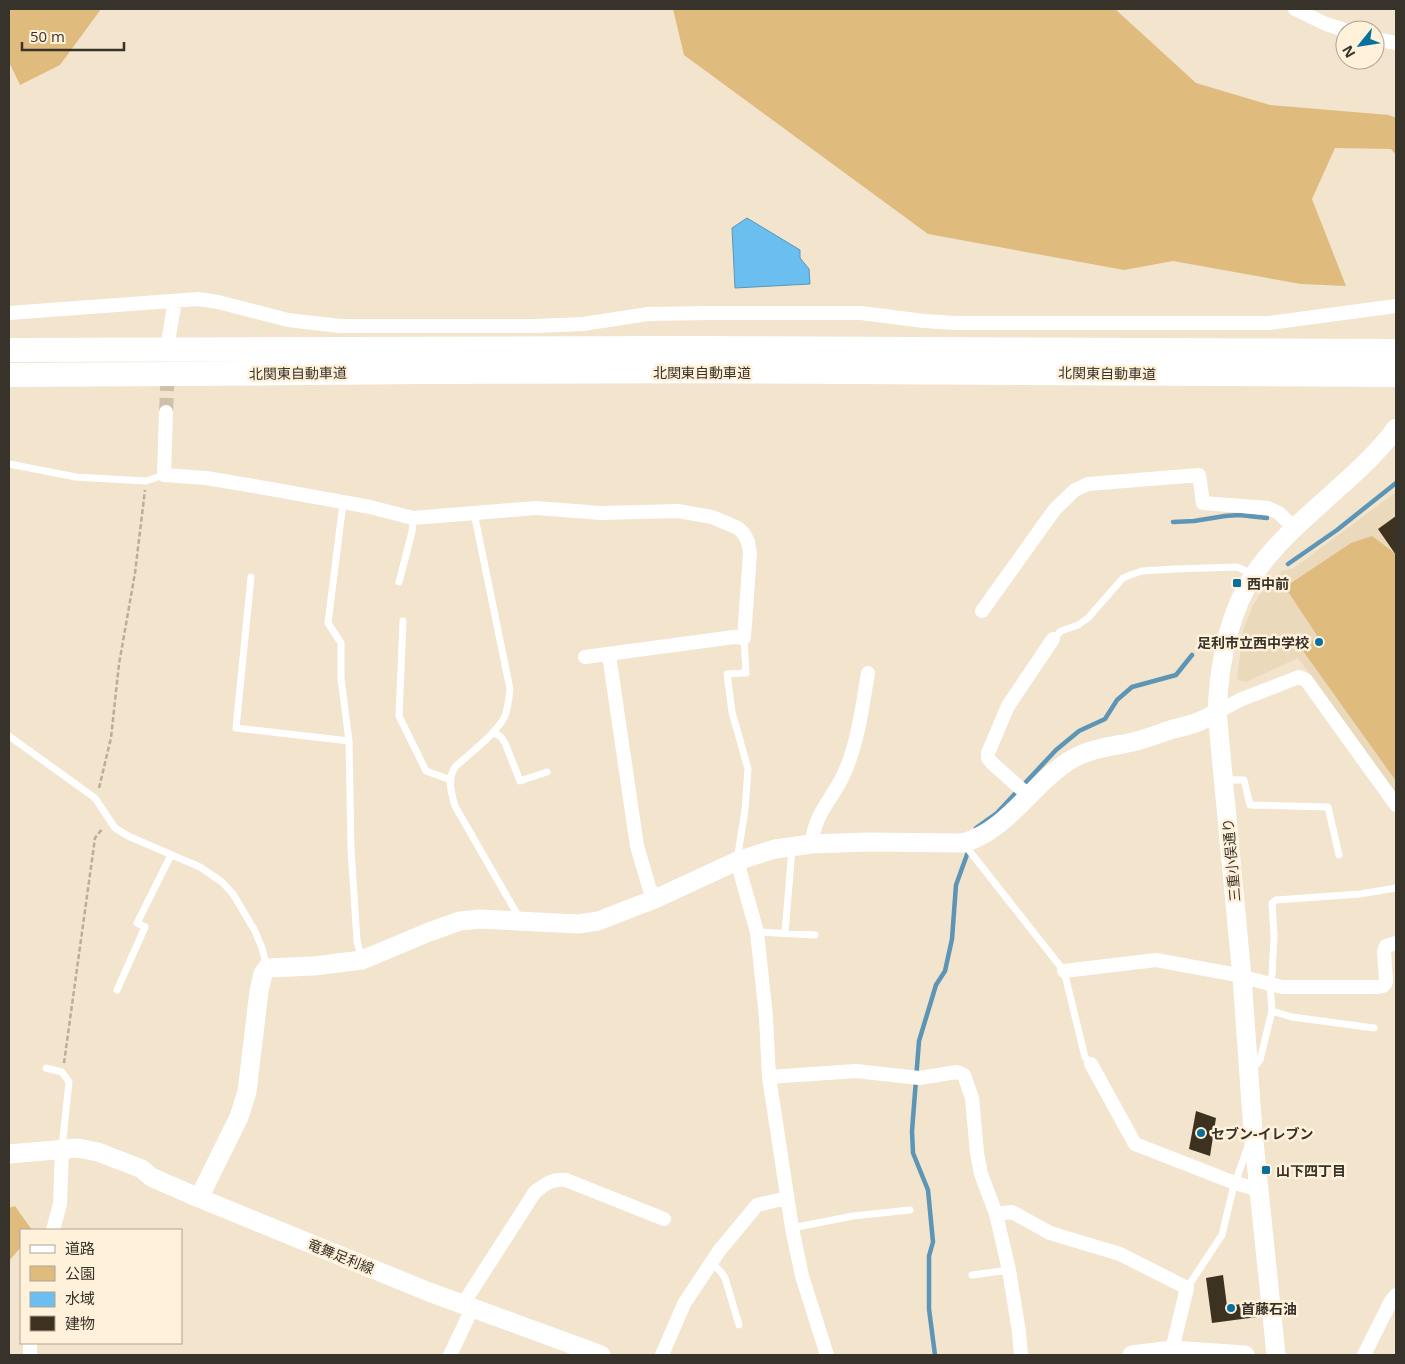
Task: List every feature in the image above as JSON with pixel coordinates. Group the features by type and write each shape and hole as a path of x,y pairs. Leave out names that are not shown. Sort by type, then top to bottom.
{"highway":[{"name":"北関東自動車道","path":"9,350 713,348 1396,351"},
{"name":"北関東自動車道","path":"9,375 428,372 1053,372 1396,375"}],"street":[{"path":"1295,9 1335,27"},
{"path":"9,313 198,299 218,302 288,320 340,326 536,326 583,324 648,314 852,313 957,323 1269,323 1396,306"},
{"path":"169,336 175,301"},
{"path":"166,412 164,475 206,478 370,507 413,518 536,508 601,513 678,511 726,522 738,528 744,534 750,552 744,638 734,637 585,657"},
{"name":"三重小俣通り","path":"1276,1355 1253,1132 1242,977 1217,712 1218,682 1226,641 1240,602 1254,574 1272,551 1294,528 1365,464 1386,443 1396,428"},
{"path":"982,611 1055,509 1075,490 1088,484 1200,475 1203,503 1268,508 1279,513 1294,528"},
{"path":"1028,795 993,764 988,758 988,753 1008,706 1053,639"},
{"path":"609,655 637,846 649,887 655,899"},
{"path":"812,844 812,834 822,810 841,778 850,757 858,729 868,673"},
{"path":"199,1198 239,1117 247,1092 259,991 263,974 267,968 314,966 362,960 460,921 480,919 578,924 598,921 655,899 737,860 792,846 867,842 963,843 976,839 998,825 1028,795 1063,765 1081,755 1197,724 1242,699 1299,677 1306,680 1396,805"},
{"path":"737,860 756,932 766,1017 770,1077 792,1228 802,1276 827,1355"},
{"path":"1064,971 1156,960 1232,974 1282,987 1383,986 1386,982 1384,950 1386,946 1396,943"},
{"path":"1091,1064 1135,1144 1235,1183 1259,1190"},
{"path":"770,1077 856,1071 919,1078 958,1072 964,1075 972,1098 977,1153 981,1174 996,1214 1009,1270 1021,1355"},
{"path":"53,1229 60,1204 62,1148"},
{"name":"竜舞足利線","path":"9,1154 62,1148 86,1149 142,1169 151,1177 199,1198 430,1292 600,1355"},
{"path":"450,1355 468,1306 535,1192 546,1184 556,1178 566,1180 664,1219"},
{"path":"662,1355 684,1304 712,1263 757,1205 787,1198"},
{"path":"996,1214 1012,1212 1050,1233 1120,1254 1187,1288 1182,1352"},
{"path":"1364,1355 1391,1301 1396,1295"},
{"path":"1132,1355 1182,1352 1245,1355"}],"lane":[{"path":"9,464 76,476 146,481 164,475"},
{"path":"343,503 328,623 341,642 342,678 348,741 351,849 357,941 362,960"},
{"path":"474,513 510,688 504,718 493,732 455,767 451,773 450,789 455,806 517,914 518,921"},
{"path":"399,582 412,532 413,518"},
{"path":"1053,639 1061,631 1078,625 1088,618 1123,578 1142,571 1236,567 1254,574"},
{"path":"251,577 236,728 348,741"},
{"path":"403,621 399,716 426,770 451,780"},
{"path":"737,860 745,810 748,769 732,712 728,674 746,672 744,638"},
{"path":"493,732 501,737 505,743 520,781 546,772"},
{"path":"9,736 95,798 115,828 128,836 212,874 233,894 256,931 267,968"},
{"path":"1224,780 1244,780 1250,806 1328,807 1339,856"},
{"path":"963,843 1064,971 1085,1057 1091,1064"},
{"path":"786,933 792,846"},
{"path":"117,990 145,928 137,923 171,854"},
{"path":"1248,1067 1257,1064 1260,1060 1272,1011 1270,983 1274,936 1272,903 1276,900 1360,894 1396,888"},
{"path":"756,932 815,935"},
{"path":"1272,1011 1292,1017 1374,1028"},
{"path":"46,1068 62,1072 69,1082 62,1148"},
{"path":"1187,1288 1222,1235 1235,1183 1253,1132"},
{"path":"792,1228 853,1216 910,1210"},
{"path":"712,1263 722,1272 725,1278 738,1325"},
{"path":"972,1275 1009,1270"}],"path":[{"path":"95,798 105,767 111,738 119,664 135,573 146,481"},
{"path":"62,1072 94,838 109,821"}],"shaded area":[{"name":"足利市立西中学校","path":"1396,492 1396,794 1298,658 1246,682 1237,680 1243,630 1253,605 1261,593 1282,571 1294,568"}],"green space":[{"path":"9,9 101,9 60,65 20,85 9,62"},
{"path":"673,9 1115,9 1196,83 1270,105 1389,115 1396,118 1396,155 1391,149 1335,148 1312,199 1346,286 1301,284 1173,261 1124,270 928,234 684,55"},
{"name":"足利市立西中学校","path":"1372,536 1396,554 1396,781 1301,648 1318,637 1285,587 1351,543"},
{"path":"15,1206 31,1229 20,1229 20,1248 9,1261 9,1208"}],"water":[{"path":"747,218 800,250 800,258 809,269 810,284 735,288 732,228"}],"building":[{"path":"1396,516 1396,555 1378,529"},
{"path":"1196,1111 1216,1118 1210,1156 1189,1149"},
{"path":"1223,1275 1227,1306 1255,1302 1257,1317 1212,1323 1206,1278"}],"waterway":[{"path":"1288,564 1337,530 1396,483"},
{"path":"1173,522 1239,515 1267,518"},
{"path":"976,828 997,813 1056,750 1079,731 1105,719 1117,700 1132,687 1176,675 1192,655"},
{"path":"935,1355 929,1309 929,1256 933,1242 928,1190 913,1153 912,1131 919,1041 936,985 945,971 952,939 956,885 969,849"}],"tunnel":[{"path":"166,412 168,369"}],"place":[{"name":"西中前","path":"1237,583"},
{"name":"足利市立西中学校","path":"1319,642"},
{"name":"セブン-イレブン","path":"1201,1133"},
{"name":"山下四丁目","path":"1266,1170"},
{"name":"首藤石油","path":"1231,1308"}]}
